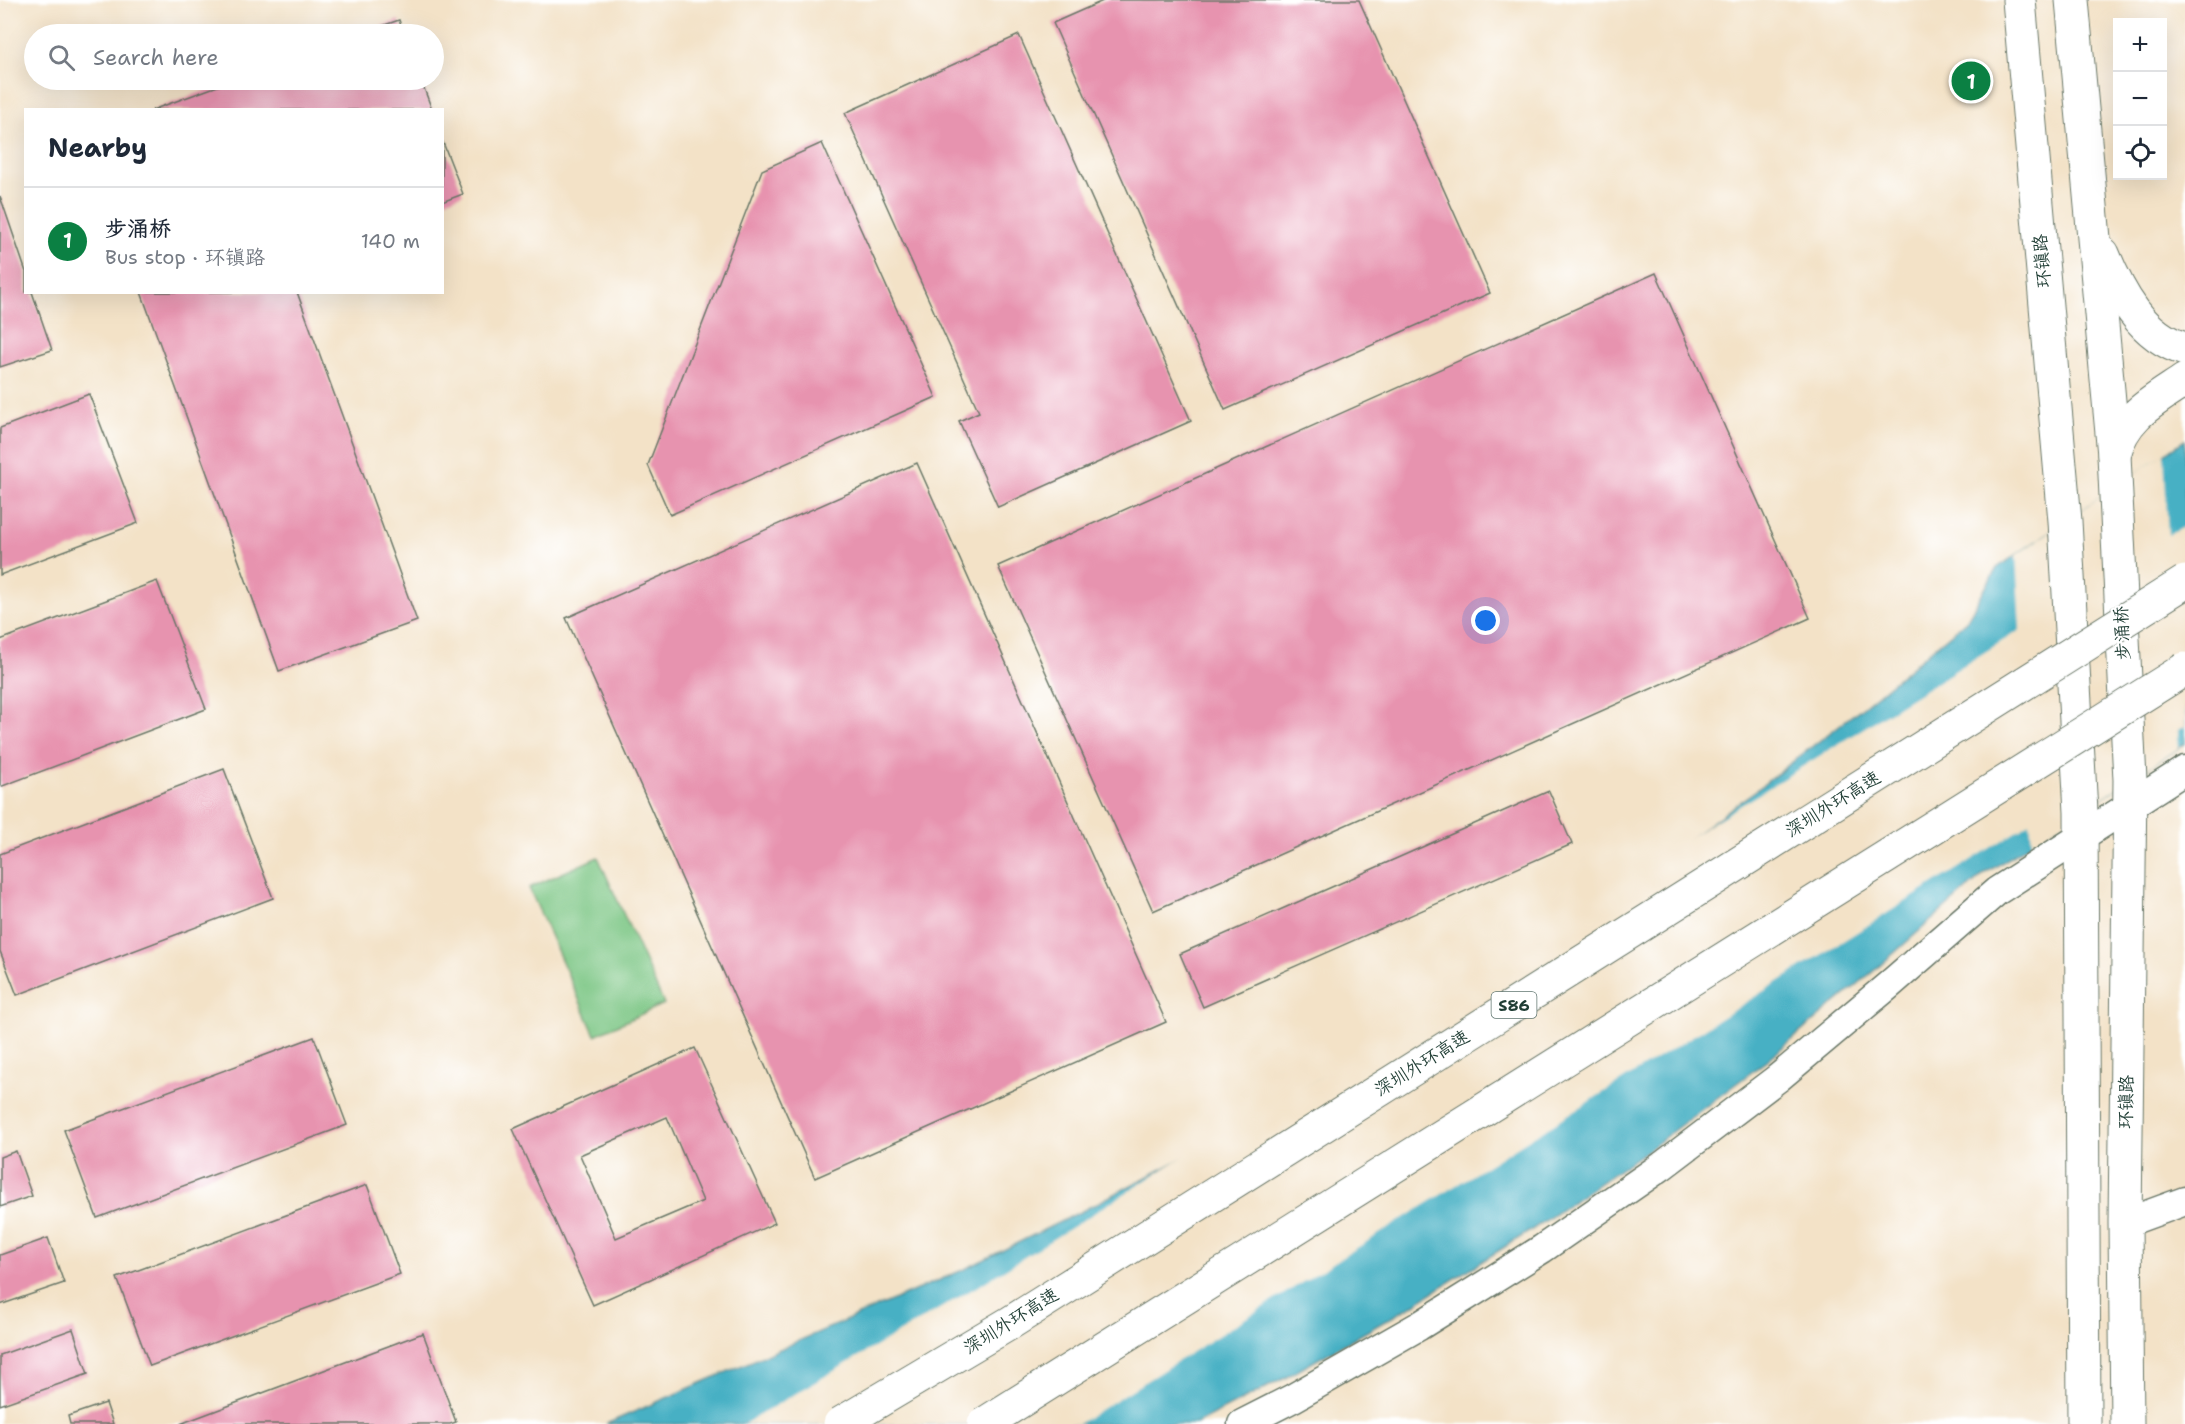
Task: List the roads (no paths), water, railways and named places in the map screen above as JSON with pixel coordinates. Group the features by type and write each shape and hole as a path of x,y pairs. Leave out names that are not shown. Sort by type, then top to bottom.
{"main road":[{"name":"环镇路","path":"2019,0 2065,521 2081,824"},
{"path":"2072,0 2114,471"},
{"path":"2093,228 2117,284 2132,310 2158,336 2173,346 2185,349"},
{"path":"2114,471 2117,439 2125,426 2147,406 2185,380"},
{"name":"步涌桥","path":"2114,471 2130,793"},
{"name":"深圳外环高速","path":"840,1424 1010,1323 2185,582"},
{"path":"984,1424 2185,669"},
{"name":"环镇路","path":"2127,1424 2125,1223 2130,793"},
{"path":"2081,824 2084,1424"}],"street":[{"path":"1242,1424 1293,1398 1419,1326 1542,1249 1662,1166 1778,1078 1996,891 2081,824 2130,793 2185,770"},
{"path":"2125,1223 2185,1201"}],"water":[{"path":"2185,440 2185,744 1984,874 1765,1062 1649,1149 1530,1231 1408,1308 1283,1379 1196,1424 606,1424 965,1269 1084,1210 1202,1148 1431,1014 1652,866 1759,788 1864,706 1966,621 1997,568"}],"place":[{"name":"步涌桥","path":"1971,81"}]}
